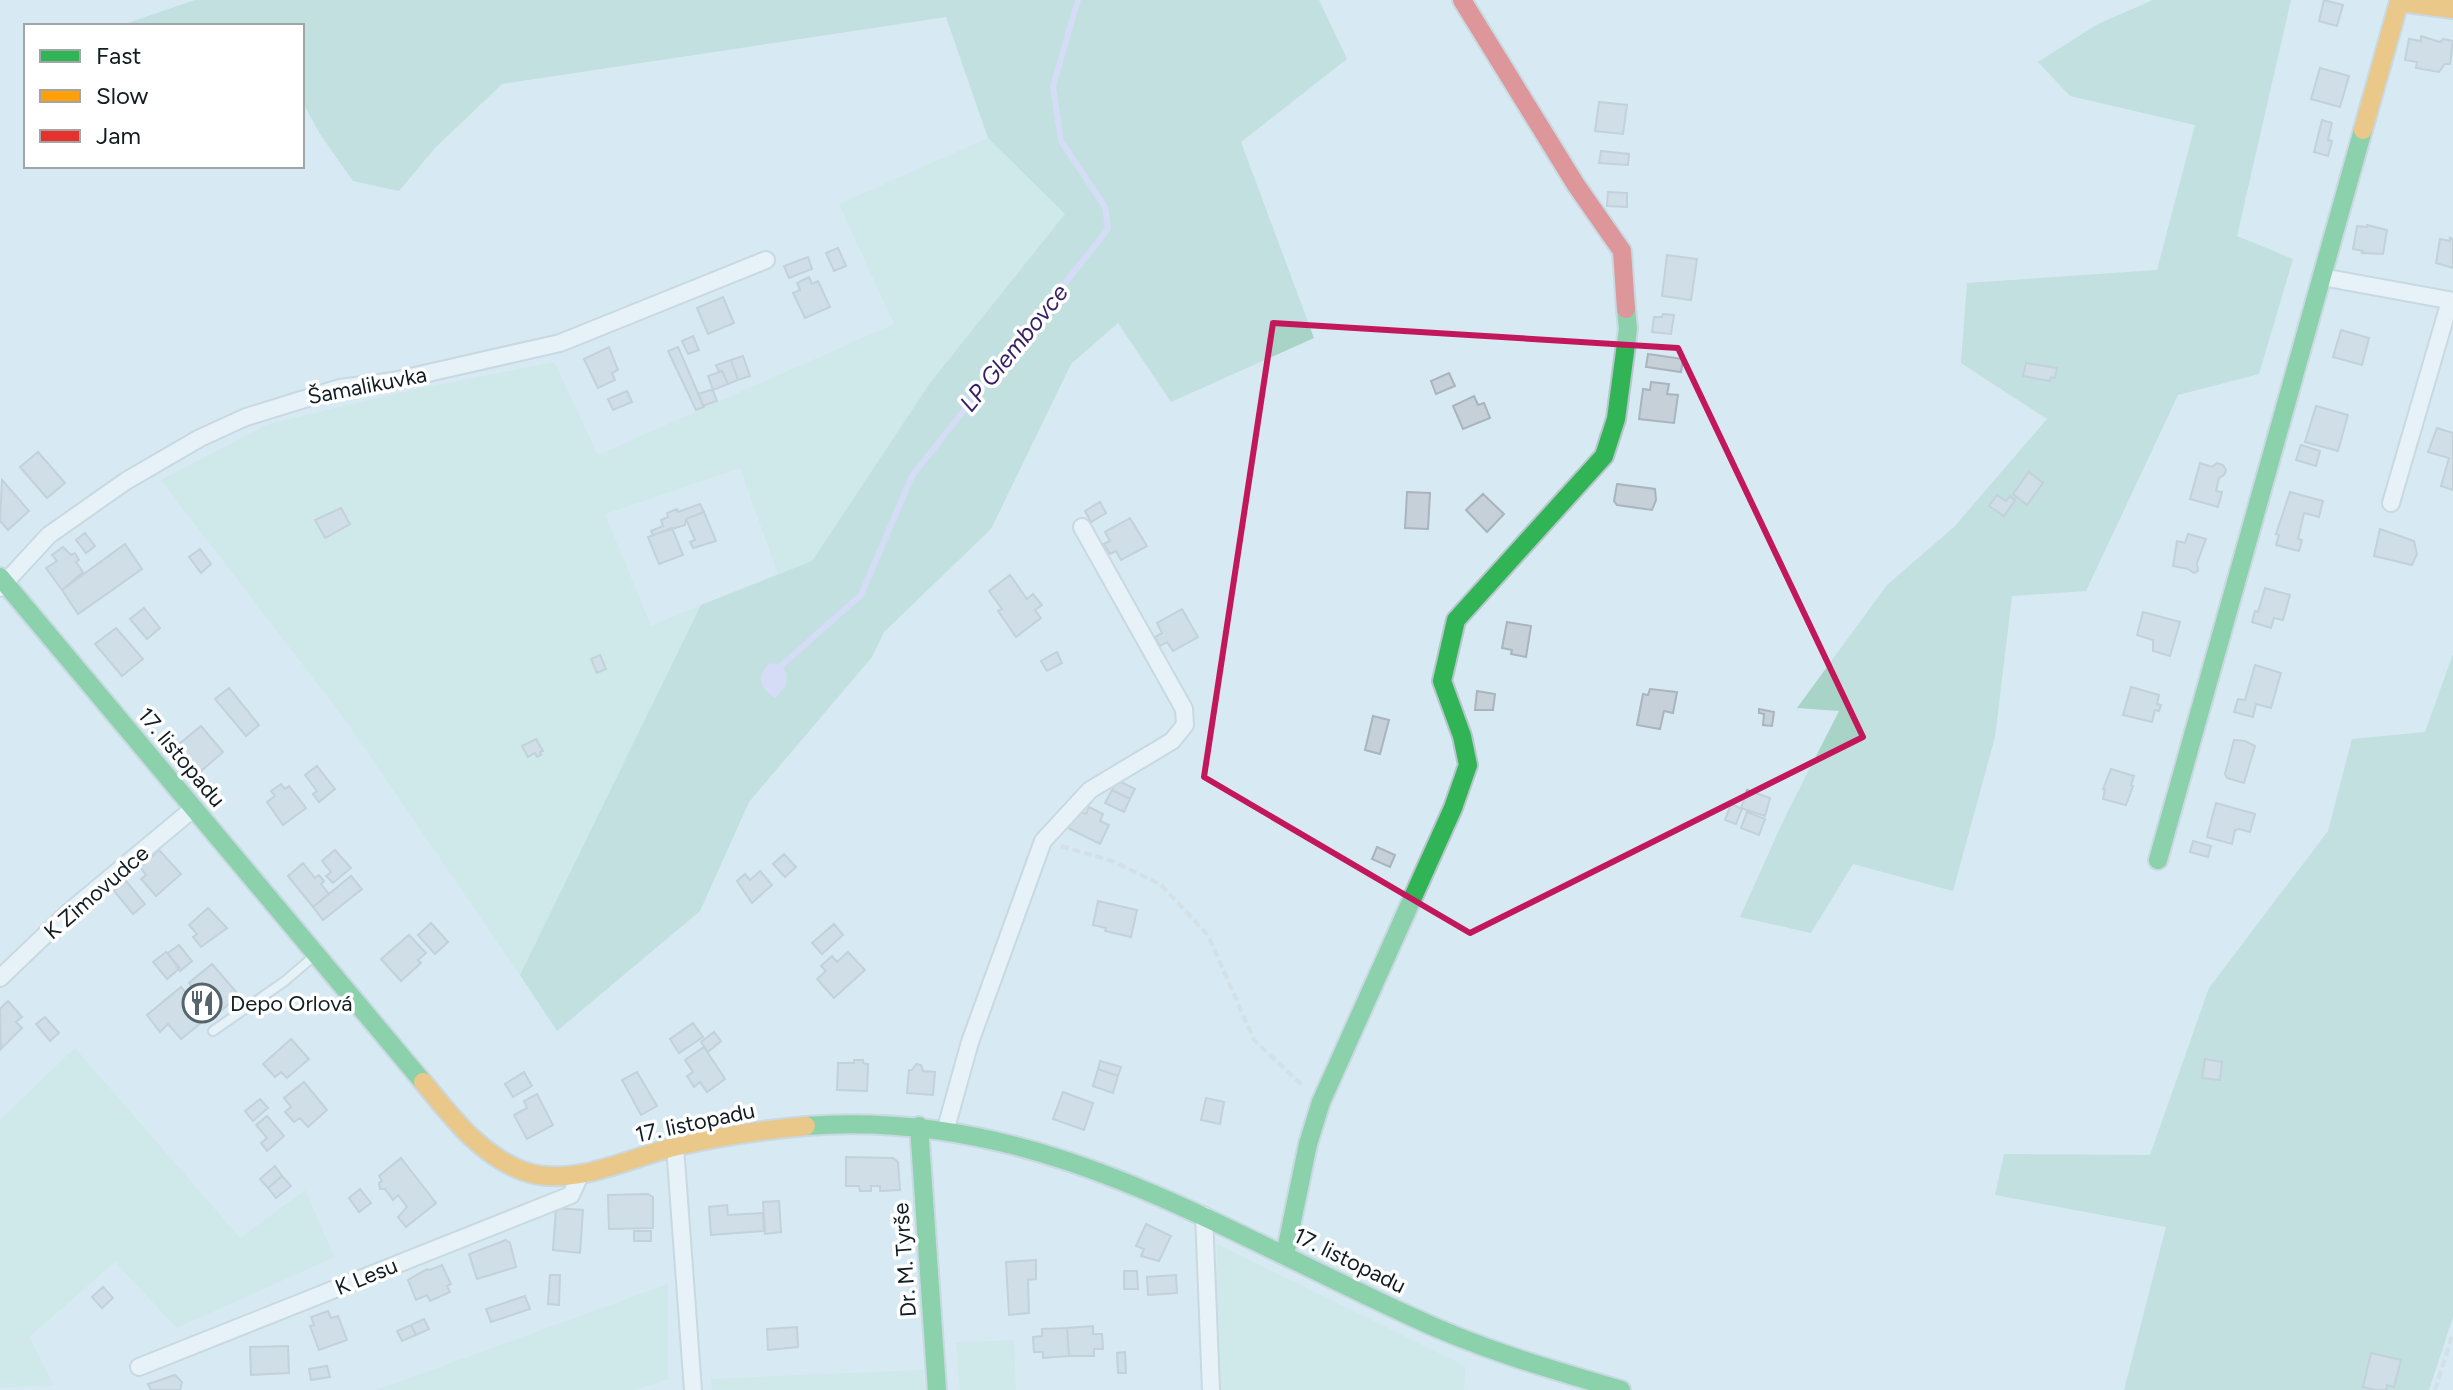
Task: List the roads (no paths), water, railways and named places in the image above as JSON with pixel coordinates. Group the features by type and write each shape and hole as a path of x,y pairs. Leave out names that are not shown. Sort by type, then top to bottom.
{"street":[{"path":"1285,1255 1308,1144 1321,1102 1453,808 1468,765 1462,736 1442,681 1456,620 1604,456 1616,419 1628,329 1622,251 1576,185 1462,0"},
{"path":"2158,860 2399,2 2453,9"},
{"name":"Šamalikuvka","path":"2,583 49,535 126,481 200,438 246,417 340,388 393,381 560,343 766,260"},
{"path":"2322,277 2452,301 2391,503"},
{"path":"946,1128 970,1042 1043,841 1090,790 1172,741 1185,725 1184,709 1082,527"},
{"name":"17. listopadu","path":"2,583 461,1127 496,1158 545,1176 581,1173 675,1146 728,1136 850,1125 946,1128 1073,1163 1204,1215 1458,1336 1621,1390"},
{"name":"K Zimovudce","path":"0,978 69,912 194,808"},
{"name":"Dr. M. Tyrše","path":"919,1126 937,1390"},
{"path":"675,1146 693,1390"},
{"name":"K Lesu","path":"139,1367 571,1195 581,1173"},
{"path":"1204,1215 1211,1390"}],"lane":[{"path":"213,1031 285,981 317,954"}],"waterway":[{"name":"LP Glembovce","path":"782,665 861,595 912,476 1108,229 1105,207 1061,141 1053,86 1078,0"}],"place":[{"name":"Depo Orlová","path":"202,1003"}]}
